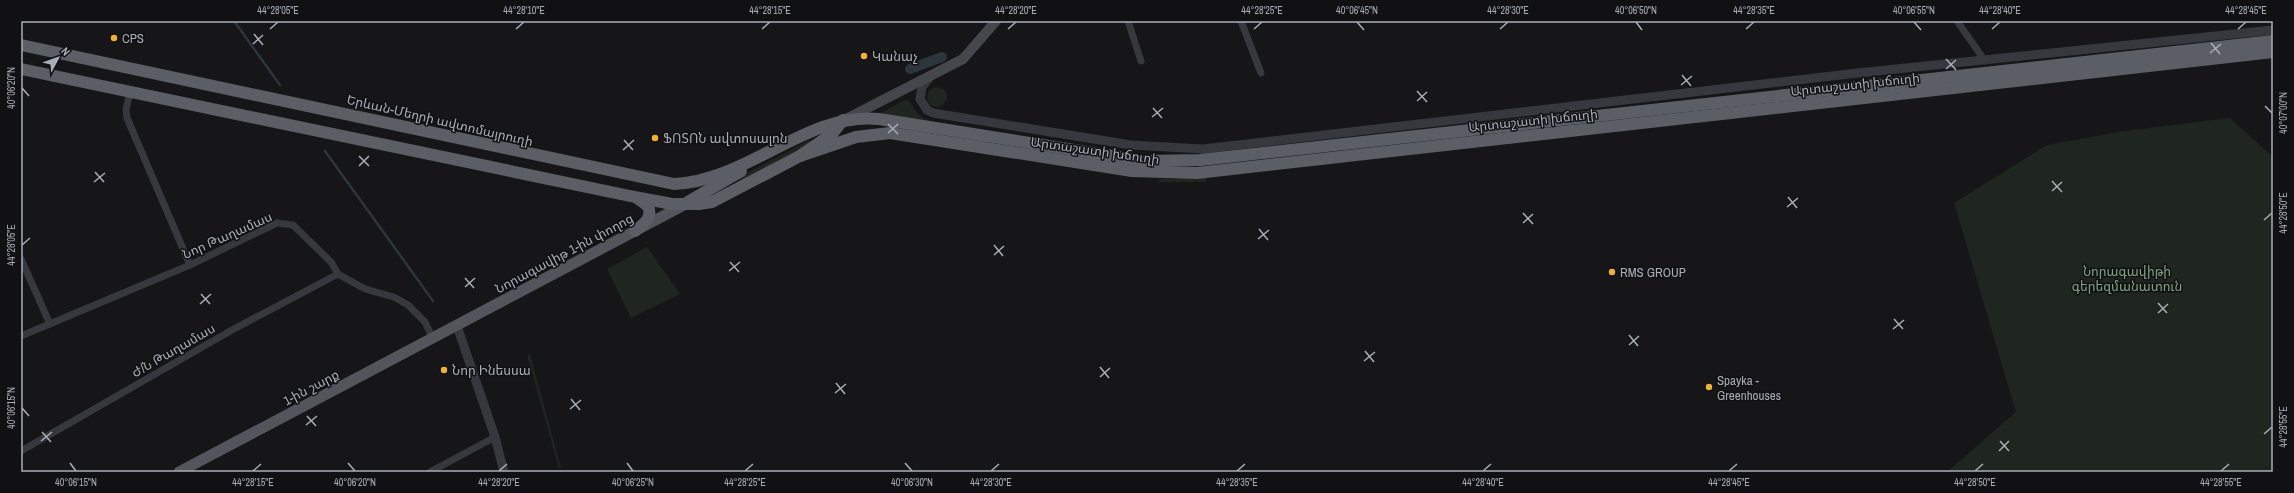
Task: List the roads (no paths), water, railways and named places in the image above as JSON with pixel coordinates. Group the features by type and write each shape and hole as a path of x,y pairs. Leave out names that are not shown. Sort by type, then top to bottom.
{"highway":[{"name":"Արտաշատի խճուղի","path":"843,120 856,118 879,119 1144,161 1200,160 2273,41"},
{"name":"Երևան-Մեղրի ավտոմայրուղի","path":"21,45 304,104 414,130 660,183 674,184 697,181 759,158 824,125 843,120"},
{"name":"Արտաշատի խճուղի","path":"800,156 856,137 890,133 1132,171 1162,174 1197,173 2273,52"},
{"path":"21,69 130,93 630,196 684,205 712,202 800,156 832,134 843,120"},
{"path":"684,205 736,175 759,158"},
{"path":"630,196 643,201 649,210 648,220 635,231"}],"main road":[{"path":"843,120 963,59 996,21"},
{"name":"Նորագավիթ 1-ին փողոց","path":"457,326 684,205"},
{"name":"1-ին շարք","path":"178,472 457,326"}],"street":[{"path":"1128,21 1141,61"},
{"path":"1241,21 1261,73"},
{"path":"1957,21 1985,61"},
{"name":"Արտաշատի խճուղի","path":"931,76 922,87 920,99 927,110 933,112 1131,144 1203,150 1573,106 2273,30"},
{"path":"130,93 126,109 127,118 190,265"},
{"name":"Նոր Թաղամաս","path":"21,336 190,265 277,223 293,225 326,257 338,274 365,289 394,297 408,305 425,322 433,339"},
{"path":"21,259 50,324"},
{"name":"Ժ/Ն Թաղամաս","path":"21,451 232,330 338,274"},
{"path":"457,326 495,437 504,472"},
{"path":"430,472 495,437"}],"waterway":[{"path":"234,21 280,85"},
{"path":"910,69 942,57"},
{"path":"325,151 433,301"}],"place":[{"name":"CPS","path":"114,38"},
{"name":"Կանաչ","path":"864,56"},
{"name":"ՖՈՏՈՆ ավտոսալոն","path":"655,138"},
{"name":"RMS GROUP","path":"1612,272"},
{"name":"Նոր Ինեսսա","path":"444,370"},
{"name":"Spayka - Greenhouses","path":"1709,387"}],"park label":[{"name":"Նորագավիթի գերեզմանատուն","path":"2127,278"}]}
